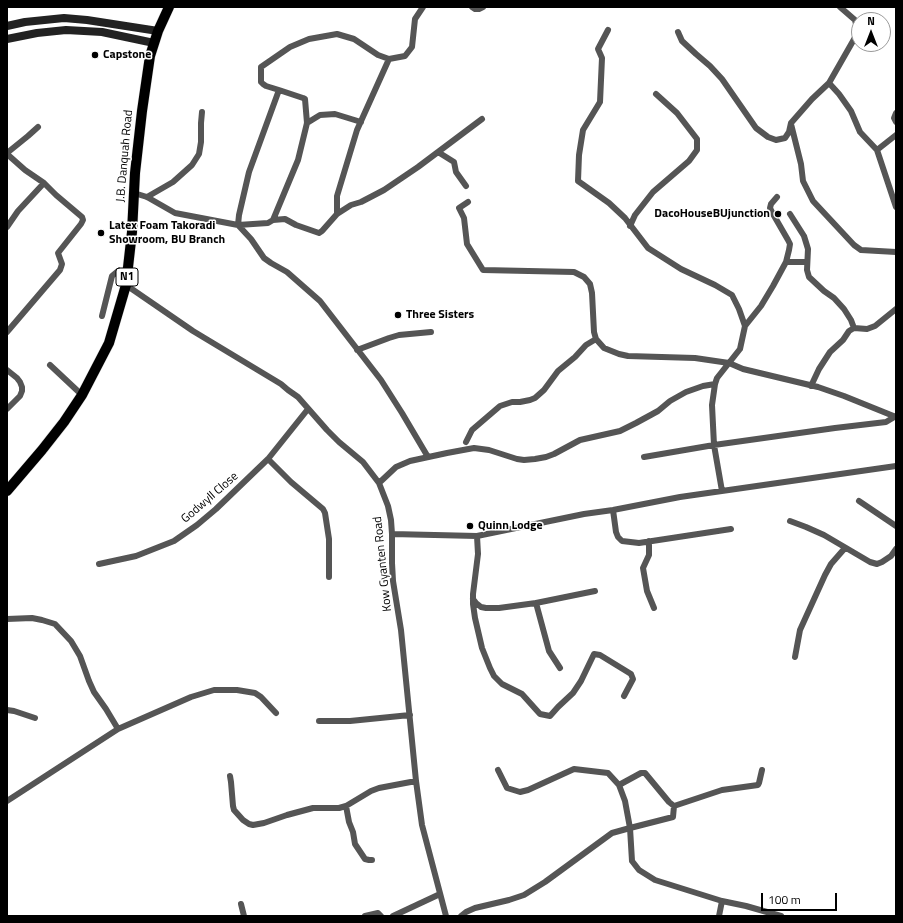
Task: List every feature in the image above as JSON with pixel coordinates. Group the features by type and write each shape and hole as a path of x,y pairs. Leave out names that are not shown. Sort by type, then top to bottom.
{"highway":[{"name":"N1","path":"158,30 169,7"},
{"name":"J.B. Danquah Road","path":"7,491 64,422 82,395 109,343 126,285 144,90 150,56 158,30"}],"main road":[{"path":"7,26 25,22 64,18 158,30"},
{"path":"7,39 37,33 66,30 102,32 154,43"}],"street":[{"path":"273,220 298,160 307,123 305,99 263,84 261,82 261,67 290,47 309,39 337,34 354,39 378,55 389,59 406,56 412,47 415,19 423,7"},
{"path":"472,7 475,9 483,7"},
{"path":"678,32 682,40 710,66 722,80 756,128 768,137 776,140 784,138 789,132 791,123 812,99 830,83 857,34 855,20 840,7"},
{"path":"608,30 598,49 602,58 600,102 583,130 579,155 578,181 609,203 625,218 648,248 681,269 732,294 745,326"},
{"path":"336,214 337,196 357,130 389,59"},
{"path":"830,83 840,94 851,111 860,132 877,150 896,207"},
{"path":"279,90 249,172 238,225 264,258 271,264 287,272 320,301 381,380 428,457"},
{"path":"630,226 635,215 653,192 689,161 697,150 697,139 677,113 656,94"},
{"path":"147,197 173,182 192,165 198,154 201,142 202,112"},
{"path":"896,113 894,118 896,122"},
{"path":"307,123 320,115 335,114 361,122"},
{"path":"134,193 147,197 175,213 238,225 268,223 273,220 285,219 296,225 319,233 322,232 336,214 351,205 361,202 384,190 418,167 482,119"},
{"path":"791,123 801,164 803,181 813,201 854,245 861,250 896,252"},
{"path":"7,332 60,270 62,264 58,253 83,220 82,216 44,183 7,154 38,127"},
{"path":"877,150 896,135"},
{"path":"438,152 454,162 456,172 466,186"},
{"path":"7,163 13,159"},
{"path":"7,227 18,211 44,183"},
{"path":"722,491 714,445 712,405 715,384 717,378 740,349 745,326 761,306 786,262 790,244 770,208 771,204 777,197"},
{"path":"468,202 459,208 464,218 467,244 483,270 574,272 584,277 590,284 592,294 594,332 596,340 604,348 628,356 695,358 729,363 743,369 818,387 896,416"},
{"path":"790,214 804,236 808,249 807,270 809,277 819,287 834,298 844,309 854,328"},
{"path":"786,262 807,262"},
{"path":"102,316 112,276 118,271 128,271"},
{"name":"Kow Gyanten Road","path":"126,285 193,332 281,384 298,397 327,430 363,462 379,483 388,506 391,520 393,581 401,630 416,781 422,824 446,916"},
{"path":"812,386 830,352 849,332 854,328 867,329 875,326 896,309"},
{"path":"357,350 399,335 431,332"},
{"path":"466,442 472,430 500,406 512,402 520,402 535,398 544,390 558,371 575,357 586,345 596,340"},
{"path":"50,365 82,395"},
{"path":"7,370 17,378 22,387 20,396 7,409"},
{"path":"379,483 396,467 410,461 474,448 489,450 524,460 546,457 580,440 620,430 658,411 670,401 686,392 703,386 715,384"},
{"name":"Godwyll Close","path":"99,564 136,556 174,541 197,526 268,459 308,409"},
{"path":"644,457 714,445 886,422 896,416"},
{"path":"268,459 291,482 323,509 329,539 329,577"},
{"path":"392,534 477,536 584,514 680,497 896,466"},
{"path":"859,501 896,526"},
{"path":"613,510 616,532 622,541 649,541 731,528"},
{"path":"790,521 818,532 870,562 877,564 893,557 896,549"},
{"path":"477,536 478,554 473,599 475,618 482,648 494,676 502,684 522,694 540,714 550,716 573,693 581,681 594,654 600,655 631,674 633,679 624,696"},
{"path":"649,541 649,556 643,568 647,591 654,608"},
{"path":"795,657 800,630 825,574 831,564 845,548"},
{"path":"473,599 481,607 500,608 536,603 595,591"},
{"path":"536,603 549,651 560,668"},
{"path":"7,619 32,618 54,624 71,641 80,656 94,692 118,729"},
{"path":"7,801 118,729 191,697 214,690 237,690 255,693 261,697 276,713"},
{"path":"7,710 35,718"},
{"path":"319,721 350,721 410,715"},
{"path":"498,770 507,788 520,792 528,790 574,769 608,773 619,785 625,801 630,828 632,861 639,870 655,880 781,916"},
{"path":"674,806 722,790 758,785 760,783 762,770"},
{"path":"619,785 641,773 645,773 674,806"},
{"path":"230,776 234,810 243,820 252,825 257,825 312,808 334,808 346,806 379,788 416,781"},
{"path":"346,806 356,844 365,859 372,860"},
{"path":"461,916 475,908 524,895 545,882 612,833 673,817 674,806"},
{"path":"393,916 440,894"},
{"path":"719,916 722,900"},
{"path":"241,904 244,916"},
{"path":"364,916 378,913 382,916"}],"place":[{"name":"Capstone","path":"95,55"},
{"name":"DacoHouseBUjunction","path":"778,214"},
{"name":"Latex Foam Takoradi Showroom, BU Branch","path":"101,233"},
{"name":"Three Sisters","path":"398,315"},
{"name":"Quinn Lodge","path":"470,526"}]}
